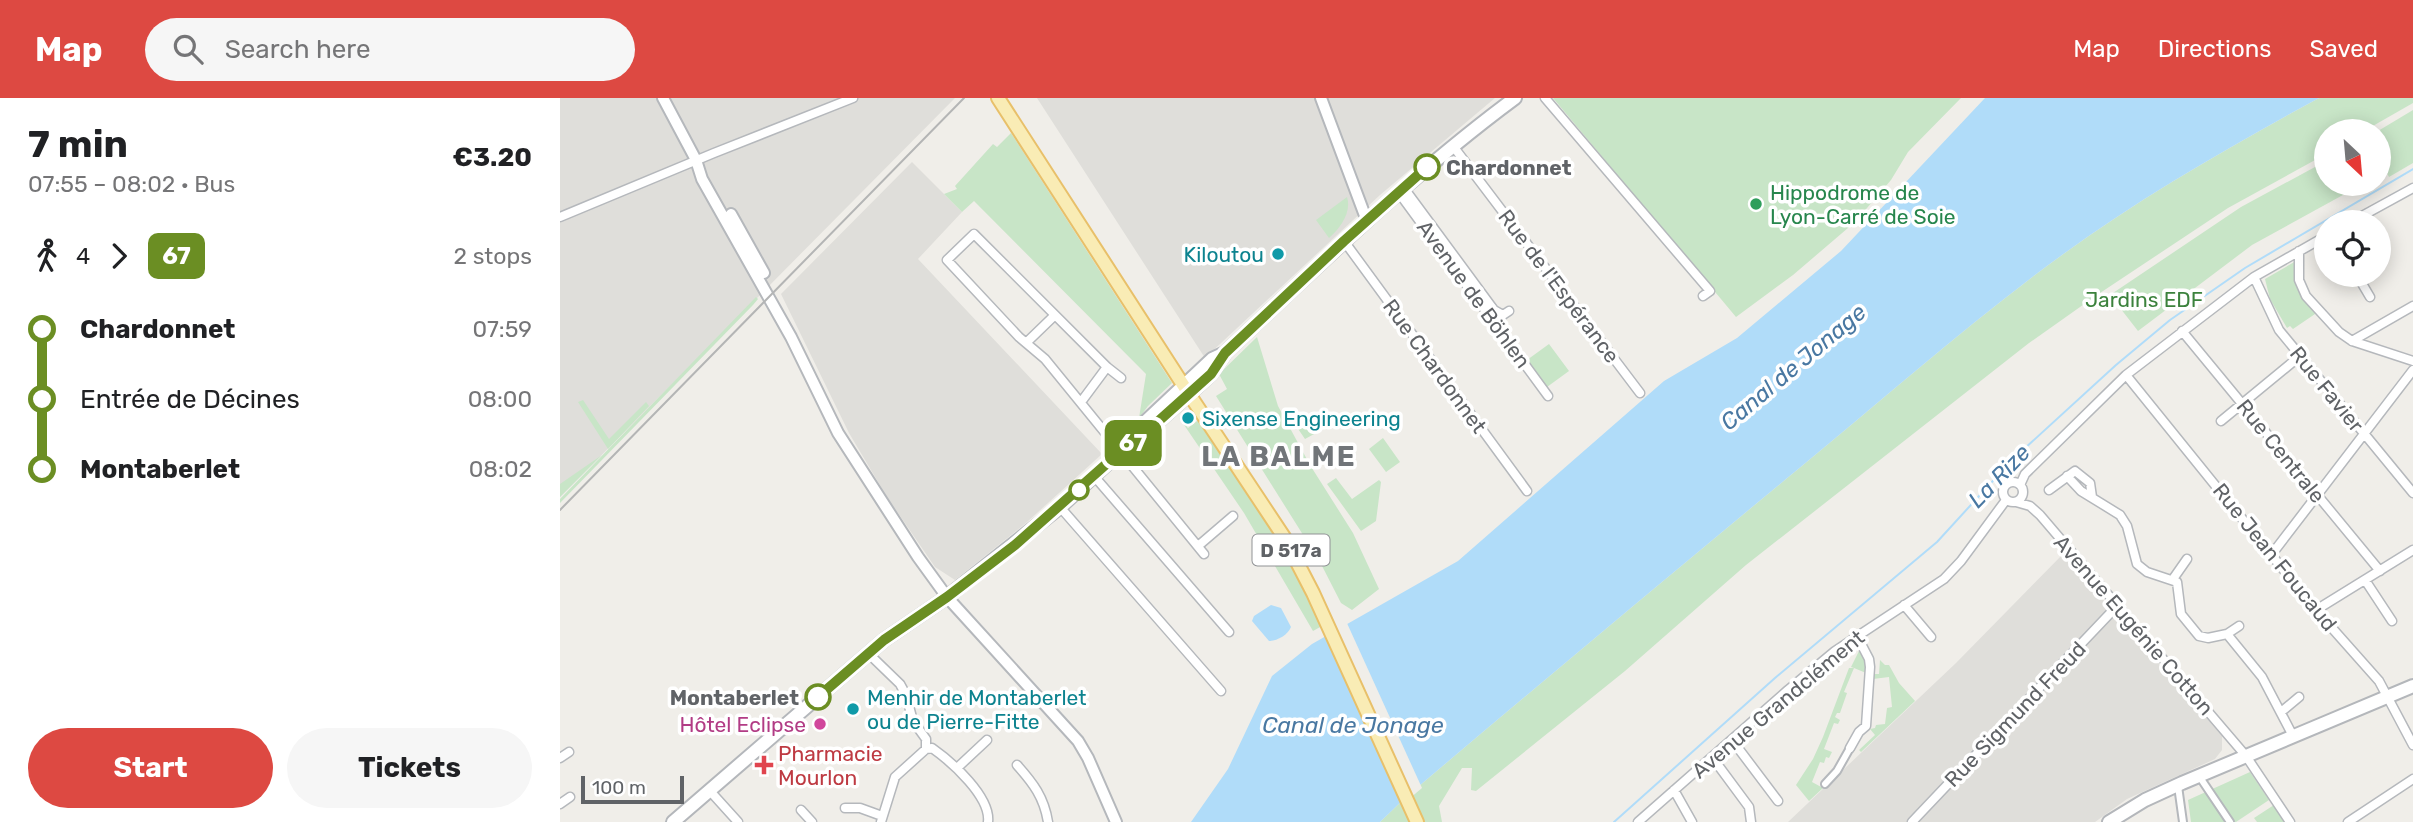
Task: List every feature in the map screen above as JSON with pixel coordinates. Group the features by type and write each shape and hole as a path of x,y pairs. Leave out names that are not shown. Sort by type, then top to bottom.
{"main road":[{"path":"998,98 1186,390"},
{"path":"673,822 884,640 947,597 1060,507 1121,451 1129,437 1186,390 1212,359 1225,353 1344,241 1453,146 1514,98"},
{"name":"D 517a","path":"1186,390 1284,537 1322,612 1416,820"},
{"path":"2109,822 2178,785 2386,695 2413,686"}],"street":[{"path":"663,98 696,160 702,179 761,276 838,433 947,597 1078,741 1116,822"},
{"path":"560,217 853,98"},
{"path":"1321,98 1367,221"},
{"path":"1545,98 1710,291 1703,296"},
{"name":"Rue de l'Espérance","path":"1453,146 1640,393"},
{"path":"2373,210 2413,188"},
{"path":"1402,191 1494,310 1503,315 1509,311"},
{"name":"Avenue de Böhlen","path":"1402,191 1548,396"},
{"path":"1121,378 974,234 947,260 1026,343 1045,359 1204,554"},
{"name":"Rue Chardonnet","path":"1344,241 1527,491"},
{"path":"2020,485 2013,482 2007,484 2003,494 2006,500 2015,502 2023,495 2020,485 2025,474 2126,375 2254,277 2314,243"},
{"path":"2299,251 2299,280 2306,296 2339,332 2352,341 2413,361"},
{"name":"Rue Favier","path":"2254,277 2279,330 2413,493"},
{"path":"2364,287 2370,297"},
{"path":"2352,341 2413,306"},
{"path":"1026,343 1055,315"},
{"name":"Rue Centrale","path":"2182,331 2380,571"},
{"path":"2221,421 2300,356"},
{"path":"1081,402 1107,367"},
{"path":"2272,554 2413,370"},
{"name":"Rue Jean Foucaud","path":"2126,375 2316,610 2379,681 2413,745"},
{"path":"1094,476 1229,632"},
{"path":"2049,490 2067,476 2081,491 2120,515 2127,526 2137,564 2147,572 2178,582 2180,614 2199,636 2208,639 2227,634 2239,626"},
{"name":"Avenue Grandclément","path":"1638,822 1788,690 1857,636 1944,579 2006,500"},
{"name":"Avenue Eugénie Cotton","path":"2015,502 2030,506 2040,515 2246,756 2290,822"},
{"path":"1060,507 1221,691"},
{"path":"1198,546 1233,516"},
{"path":"2316,610 2413,550"},
{"path":"2173,579 2187,559"},
{"path":"2365,580 2392,621"},
{"path":"1904,605 1931,637"},
{"name":"Rue Sigmund Freud","path":"1912,822 2117,606"},
{"path":"2227,634 2262,677 2293,736"},
{"path":"1825,784 1838,771 1859,732 1866,726 1870,667 1869,659 1857,636"},
{"path":"869,654 900,684 909,702 913,721 926,738 929,749 957,768 983,800 988,822"},
{"path":"2281,712 2299,697"},
{"path":"957,768 987,740"},
{"path":"1732,740 1778,801"},
{"path":"845,808 860,808 882,819 895,777 929,749"},
{"path":"560,758 569,752"},
{"path":"1713,757 1749,807 1751,822"},
{"path":"1017,765 1036,787 1045,805 1048,822"},
{"path":"2199,776 2230,822"},
{"path":"2348,822 2413,779"},
{"path":"2178,785 2183,822"},
{"path":"1674,790 1692,822"},
{"path":"710,791 735,821"},
{"path":"560,804 570,797"},
{"path":"801,810 812,822"}],"shaded area":[{"path":"560,98 955,98 560,497"},
{"path":"1037,98 1495,98 1380,195 1205,358"},
{"path":"912,162 962,212 918,259 1102,454 1026,523 955,580 935,567 887,497 849,433 781,294"},
{"path":"2063,554 2222,736 2222,750 2215,759 2127,799 2095,822 1788,822 1956,663"}],"green space":[{"name":"Hippodrome de Lyon-Carré de Soie","path":"1553,98 1961,98 1908,152 1891,180 1855,222 1793,275 1736,317"},
{"path":"2319,98 2413,98 2413,103 2385,119 2314,119 2314,161 2228,208 2029,343 1746,565 1625,671 1476,791 1471,790 1472,768 1462,768 1439,806 1442,822 1380,822 1406,797 1601,633 1994,307 2093,233 2220,153"},
{"path":"2413,110 2413,163 2391,176 2391,123"},
{"path":"1011,133 1172,383 1139,418 1146,374 974,201 962,212 944,194 957,189 955,186 993,144 997,147"},
{"name":"Jardins EDF","path":"2314,167 2314,196 2341,196 2252,245 2138,331 2110,295 2241,207"},
{"path":"1347,197 1348,208 1344,220 1329,238 1316,220"},
{"path":"2296,261 2296,275 2316,311 2293,329 2290,326 2287,328 2270,299 2265,279"},
{"path":"756,297 758,299 753,305 560,503 560,499"},
{"path":"1257,337 1278,406 1310,465 1353,533 1379,589 1352,610 1341,603 1320,562 1216,396 1227,389 1219,374"},
{"path":"1549,344 1569,371 1547,387 1527,360"},
{"path":"583,400 609,439 646,402 649,406 608,449 578,402"},
{"path":"1303,413 1316,433 1305,439 1292,420"},
{"path":"1178,416 1188,428 1201,418 1292,559 1322,626 1313,631 1244,513"},
{"path":"1383,438 1400,462 1386,472 1369,449"},
{"path":"602,455 560,497 560,484"},
{"path":"1336,478 1352,499 1379,480 1381,482 1376,521 1361,531 1327,484"},
{"path":"1860,649 1866,659 1866,673 1851,667"},
{"path":"1880,660 1889,665 1899,683 1915,701 1861,752 1859,750 1875,735 1870,729 1885,724 1887,708 1892,707 1889,677 1873,679 1874,674 1879,674"},
{"path":"1849,668 1854,668 1844,692 1847,693 1840,713 1835,717 1840,720 1838,724 1834,723 1824,749 1832,752 1824,763 1820,762 1812,782 1823,788 1809,801 1796,785 1823,737"},
{"path":"2250,772 2269,800 2236,822 2191,822 2188,800"},
{"path":"2274,805 2286,822 2257,822 2254,818"}],"water":[{"name":"Canal de Jonage","path":"1985,98 2319,98 2156,192 2093,233 1994,307 1601,633 1406,797 1380,822 1191,822 1228,769 1272,676 1312,644 1458,561 1664,381 1737,338 1841,251"},
{"path":"1271,605 1281,608 1291,627 1282,637 1269,641 1252,621 1254,616"}],"pier":[{"path":"1346,621 1422,788 1409,799 1325,633"}],"waterway":[{"name":"La Rize","path":"1614,822 1775,678 1937,542 2012,460 2116,365 2170,320 2245,268 2413,169"}],"tram line":[{"path":"560,510 964,98"}],"bus line":[{"name":"67","path":"818,697 884,640 947,597 1015,545 1121,451 1134,443 1211,374 1225,353 1427,167"}],"place":[{"name":"Chardonnet","path":"1427,167"},
{"name":"Hippodrome de Lyon-Carré de Soie","path":"1756,204"},
{"name":"Kiloutou","path":"1278,254"},
{"name":"Sixense Engineering","path":"1188,418"},
{"name":"Montaberlet","path":"818,697"},
{"name":"Menhir de Montaberlet ou de Pierre-Fitte","path":"853,709"},
{"name":"Hôtel Eclipse","path":"820,724"},
{"name":"Pharmacie Mourlon","path":"764,765"}],"district":[{"name":"LA BALME","path":"1279,456"}]}
